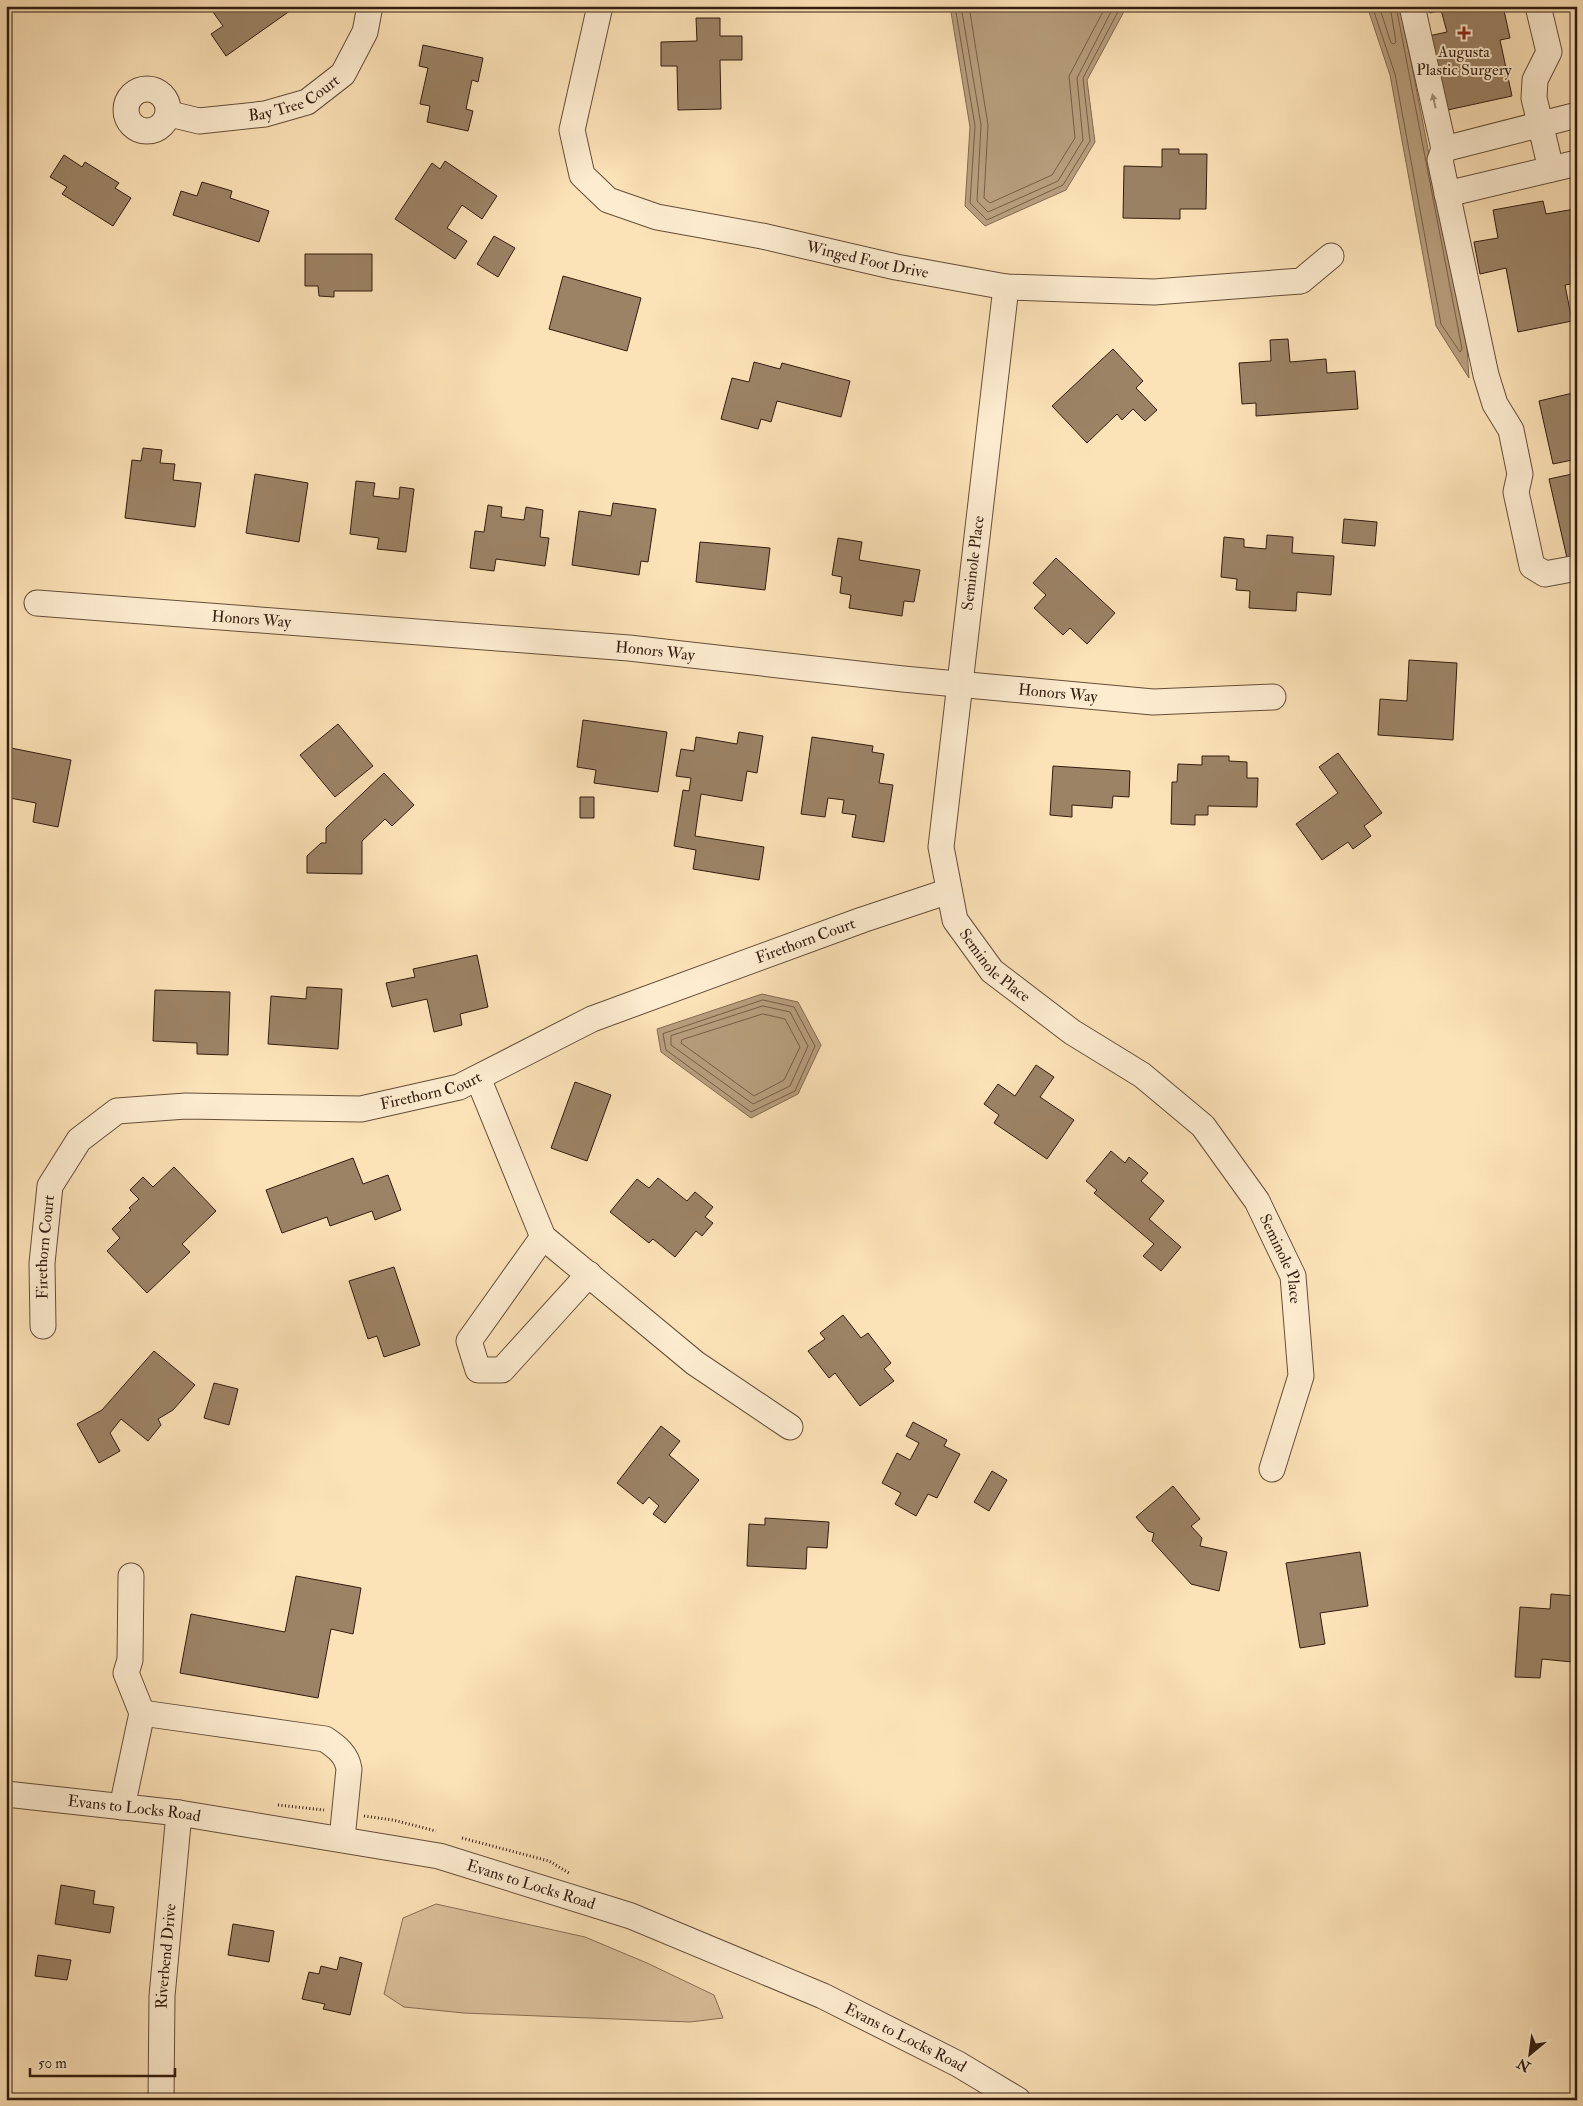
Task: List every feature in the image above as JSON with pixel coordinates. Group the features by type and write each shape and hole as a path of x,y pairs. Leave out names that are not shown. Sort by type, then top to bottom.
{"street":[{"name":"Bay Tree Court","path":"170,114 199,121 266,114 307,102 343,74 365,32 370,6"},
{"name":"Winged Foot Drive","path":"600,6 572,130 582,175 608,200 657,217 762,236 896,267 1006,287 1154,292 1301,280 1331,256"},
{"path":"1412,6 1444,149 1440,160 1486,375 1495,404 1511,430 1520,474 1516,492 1532,566 1545,574 1577,568"},
{"path":"1538,6 1549,52 1535,80 1534,98 1551,169"},
{"path":"1444,149 1577,115"},
{"path":"1447,194 1577,163"},
{"name":"Seminole Place","path":"1006,287 958,684 941,846 955,920 992,972 1072,1032 1142,1075 1203,1126 1257,1202 1293,1276 1301,1376 1272,1469"},
{"name":"Honors Way","path":"37,603 629,648 958,684 1153,702 1273,697"},
{"name":"Firethorn Court","path":"42,1326 42,1262 50,1186 79,1140 117,1111 186,1106 361,1109 459,1088 592,1019 862,920 949,891"},
{"path":"478,1078 543,1237 696,1363 790,1427"},
{"path":"543,1237 469,1341 478,1370 502,1370 589,1274"},
{"path":"122,1807 142,1713 126,1673 130,1660 131,1576"},
{"path":"142,1713 325,1739 336,1746 348,1761 349,1769 342,1839"},
{"name":"Evans to Locks Road","path":"6,1794 179,1813 439,1856 630,1916 824,1996 958,2064 1018,2100"},
{"name":"Riverbend Drive","path":"161,2100 162,1996 179,1813"}],"shaded area":[{"path":"436,1904 585,1937 647,1963 714,1995 723,2018 690,2022 464,2013 404,2007 384,1994 403,1918"}],"water":[{"path":"950,6 1127,6 1087,80 1095,142 1066,190 985,226 965,206 970,127"},
{"path":"1367,6 1400,6 1467,348 1469,378 1436,326 1390,75"},
{"path":"762,994 798,1002 821,1045 798,1094 751,1118 661,1052 657,1029"}],"building":[{"path":"221,6 293,6 294,8 226,56 211,34 223,26 213,12"},
{"path":"1428,6 1503,6 1510,38 1500,40 1512,96 1443,111 1424,37 1447,32 1441,10 1430,13"},
{"path":"696,18 720,18 720,36 742,36 742,60 720,60 721,109 678,110 677,66 661,66 661,42 697,41"},
{"path":"423,45 483,58 478,82 472,80 466,109 473,111 468,131 427,122 430,106 420,104 428,68 419,66"},
{"path":"1162,149 1179,149 1179,154 1207,154 1206,209 1180,209 1180,219 1123,218 1124,166 1162,167"},
{"path":"64,155 82,167 85,162 119,183 115,188 131,198 113,226 62,194 67,187 50,177"},
{"path":"445,161 497,196 482,219 462,205 447,228 467,241 455,259 395,219 432,163 440,169"},
{"path":"202,182 232,191 230,198 269,211 259,242 173,215 181,191 197,196"},
{"path":"1543,201 1546,214 1575,209 1577,283 1565,285 1572,321 1518,332 1506,268 1480,274 1474,242 1498,238 1493,210"},
{"path":"494,236 515,248 498,277 477,264"},
{"path":"305,254 372,254 372,291 334,291 334,297 319,296 318,286 305,286"},
{"path":"563,276 641,298 627,351 549,329"},
{"path":"1288,339 1290,362 1326,359 1327,373 1355,371 1358,409 1256,416 1256,403 1242,404 1239,363 1271,361 1270,340"},
{"path":"1113,349 1143,381 1136,388 1157,410 1145,421 1133,409 1122,420 1117,414 1087,443 1052,406"},
{"path":"754,362 780,369 782,363 850,381 841,417 777,401 771,422 761,419 758,429 721,419 732,378 749,382"},
{"path":"1577,392 1577,459 1553,464 1539,401"},
{"path":"143,448 162,450 160,463 175,464 173,480 201,483 195,527 125,518 132,460 141,461"},
{"path":"1577,473 1577,556 1567,558 1549,479"},
{"path":"255,474 308,483 299,542 246,533"},
{"path":"356,481 375,483 373,496 399,499 400,487 414,489 406,552 377,549 379,538 350,534"},
{"path":"613,503 656,509 648,562 641,561 639,575 572,565 579,511 611,516"},
{"path":"488,505 502,507 501,517 524,520 526,507 543,510 540,537 549,538 545,566 496,559 494,571 470,568 475,531 484,532"},
{"path":"1344,519 1377,522 1375,546 1342,543"},
{"path":"1267,535 1293,537 1292,553 1334,556 1331,595 1297,592 1296,611 1249,608 1250,591 1236,590 1237,579 1221,577 1224,537 1244,539 1244,547 1266,549"},
{"path":"838,538 862,542 859,560 920,570 914,602 904,601 902,616 849,608 851,595 840,593 842,577 832,575"},
{"path":"700,542 770,548 765,590 696,582"},
{"path":"1056,558 1115,613 1087,644 1070,628 1063,635 1034,608 1046,595 1033,583"},
{"path":"1409,660 1457,663 1453,740 1378,735 1380,699 1407,701"},
{"path":"583,720 667,732 658,792 594,783 596,770 577,767"},
{"path":"338,724 373,766 335,797 300,755"},
{"path":"739,732 763,736 757,773 747,771 742,801 701,794 695,836 764,847 759,880 693,869 696,850 674,846 683,790 689,791 691,778 676,776 681,749 694,751 696,737 737,744"},
{"path":"812,737 873,746 872,752 884,754 879,783 893,785 884,842 852,837 856,815 842,813 844,800 828,798 825,817 801,814"},
{"path":"6,747 71,760 58,827 33,822 36,803 10,798 8,807 6,807"},
{"path":"1338,753 1382,813 1364,826 1371,836 1353,849 1348,842 1322,860 1296,824 1338,793 1319,767"},
{"path":"1202,756 1229,756 1229,761 1247,762 1247,778 1258,778 1257,807 1208,806 1208,815 1195,815 1195,825 1171,824 1172,782 1177,782 1178,764 1202,765"},
{"path":"1053,766 1130,771 1129,797 1113,796 1112,808 1072,805 1072,817 1050,815"},
{"path":"384,773 414,805 392,826 385,819 362,841 362,874 307,873 307,856 321,843 326,843 326,828"},
{"path":"580,797 594,797 594,818 580,818"},
{"path":"477,955 488,1007 460,1014 462,1025 434,1032 427,999 392,1007 386,983 415,977 413,969"},
{"path":"307,987 342,989 338,1049 268,1044 271,996 306,999"},
{"path":"155,990 230,992 228,1055 197,1054 197,1043 153,1041"},
{"path":"1036,1065 1054,1077 1040,1097 1074,1120 1047,1159 994,1123 999,1115 984,1104 998,1084 1015,1096"},
{"path":"575,1082 611,1095 587,1161 551,1148"},
{"path":"1111,1151 1125,1163 1129,1157 1148,1173 1141,1181 1164,1201 1149,1219 1181,1247 1161,1271 1143,1256 1154,1244 1094,1193 1097,1190 1086,1181"},
{"path":"353,1158 363,1184 388,1175 401,1210 375,1220 372,1211 330,1226 327,1217 282,1233 266,1190"},
{"path":"174,1167 216,1211 182,1244 190,1252 147,1293 107,1251 120,1238 112,1229 139,1199 130,1190 143,1177 153,1187"},
{"path":"658,1178 687,1201 695,1192 713,1207 705,1217 713,1223 702,1236 696,1231 675,1257 653,1239 649,1243 610,1212 637,1179 649,1188"},
{"path":"394,1267 420,1345 384,1357 377,1336 368,1339 349,1281"},
{"path":"843,1315 861,1338 868,1333 891,1363 884,1369 894,1381 860,1406 835,1373 829,1378 808,1351 825,1339 820,1333"},
{"path":"154,1351 195,1385 173,1410 158,1419 161,1425 148,1441 121,1419 110,1433 120,1451 99,1463 77,1424 102,1410"},
{"path":"214,1383 238,1389 229,1425 204,1418"},
{"path":"913,1422 947,1440 944,1446 960,1454 937,1498 928,1494 916,1516 895,1504 901,1493 882,1483 897,1453 910,1460 919,1443 906,1436"},
{"path":"661,1426 680,1441 669,1455 699,1480 665,1523 653,1514 659,1506 649,1497 643,1504 617,1483"},
{"path":"992,1471 1007,1480 989,1511 974,1502"},
{"path":"1173,1486 1200,1519 1191,1526 1202,1538 1200,1546 1227,1552 1219,1591 1191,1584 1152,1541 1154,1533 1148,1531 1136,1517"},
{"path":"765,1518 829,1522 827,1548 807,1547 806,1569 747,1566 749,1524 765,1525"},
{"path":"1360,1552 1368,1606 1320,1613 1325,1644 1300,1648 1286,1563"},
{"path":"296,1576 361,1588 353,1634 331,1629 318,1698 180,1673 191,1614 285,1632"},
{"path":"1551,1594 1577,1596 1572,1662 1542,1659 1540,1678 1515,1677 1520,1607 1550,1609"},
{"path":"61,1885 95,1891 93,1904 114,1907 110,1933 55,1924"},
{"path":"233,1924 274,1931 269,1962 228,1955"},
{"path":"38,1955 71,1960 67,1980 35,1976"},
{"path":"340,1957 362,1963 350,2015 323,2009 325,2004 302,1999 309,1972 319,1974 321,1966 337,1970"}],"place":[{"name":"Augusta Plastic Surgery","path":"1464,33"}]}
